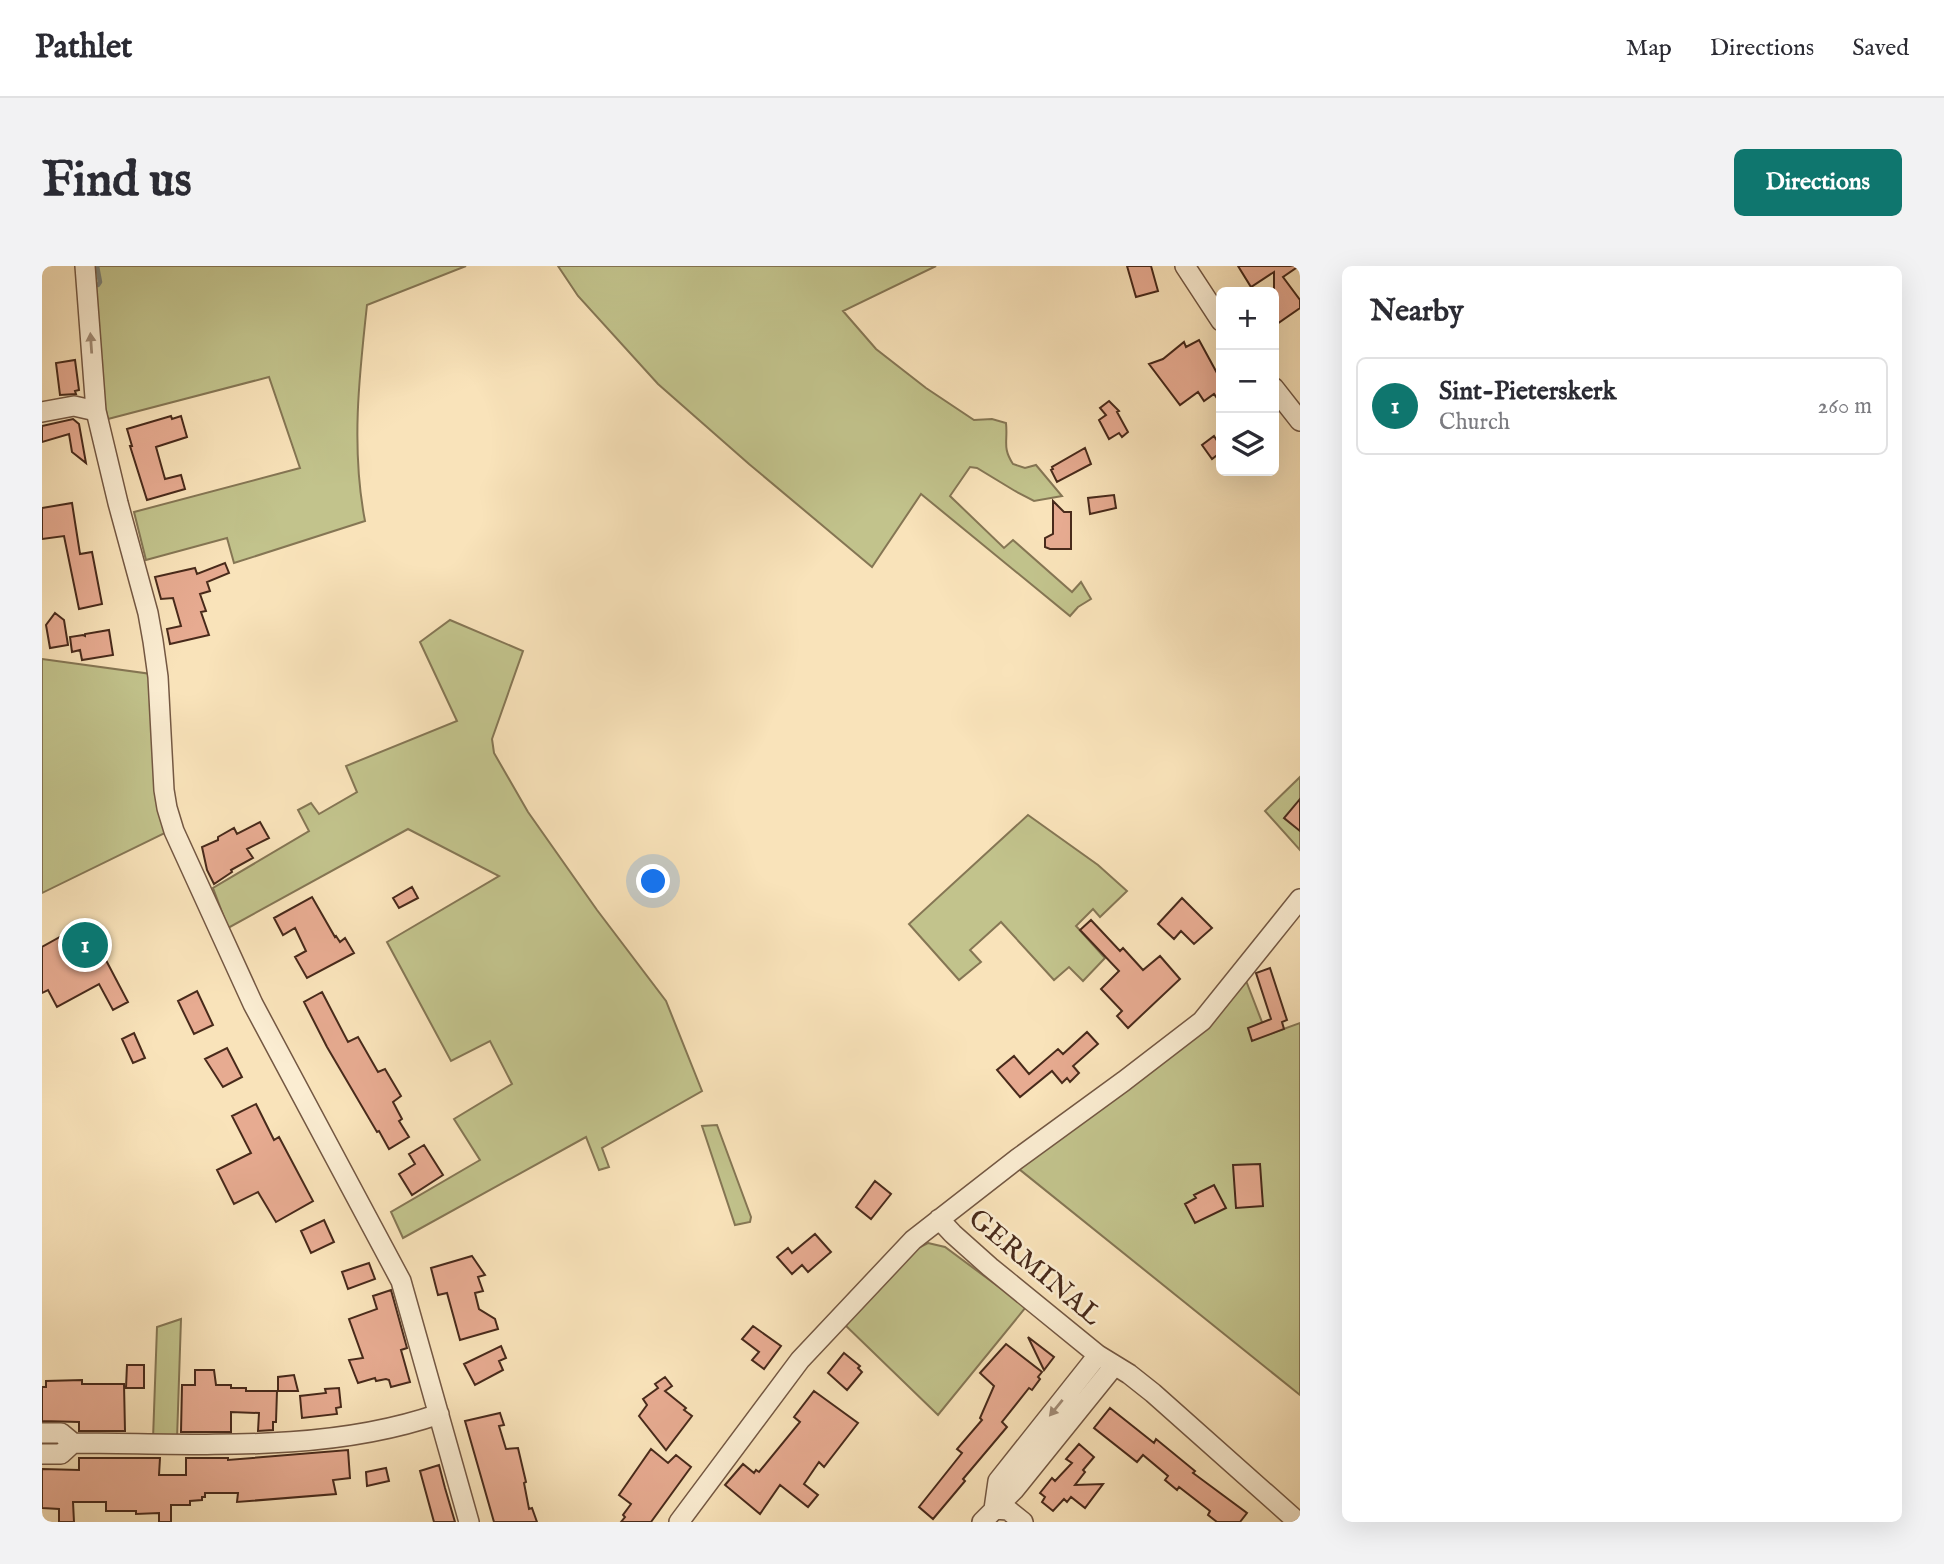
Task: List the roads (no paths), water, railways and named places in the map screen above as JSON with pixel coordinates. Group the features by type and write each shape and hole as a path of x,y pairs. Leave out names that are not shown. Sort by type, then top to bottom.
{"street":[{"path":"85,266 96,411 148,613 158,677 164,790 174,831 253,1004 396,1270 407,1297 469,1522"},
{"path":"1185,266 1216,313"},
{"path":"1279,394 1300,421"},
{"path":"42,412 74,406 96,411"},
{"path":"679,1522 800,1360 913,1240 1202,1021 1300,899"},
{"name":"GERMINAL","path":"939,1219 970,1251 1106,1360 1153,1393 1298,1522"},
{"path":"988,1516 1014,1490 1106,1360"},
{"path":"42,1433 61,1433 73,1443 245,1443 314,1440 346,1437 439,1414"},
{"path":"42,1454 61,1454 73,1443"},
{"path":"988,1516 1008,1510 1023,1522"}],"waterway":[{"path":"97,266 100,282 98,285"}],"place":[{"name":"Sint-Pieterskerk","path":"85,945"}]}
